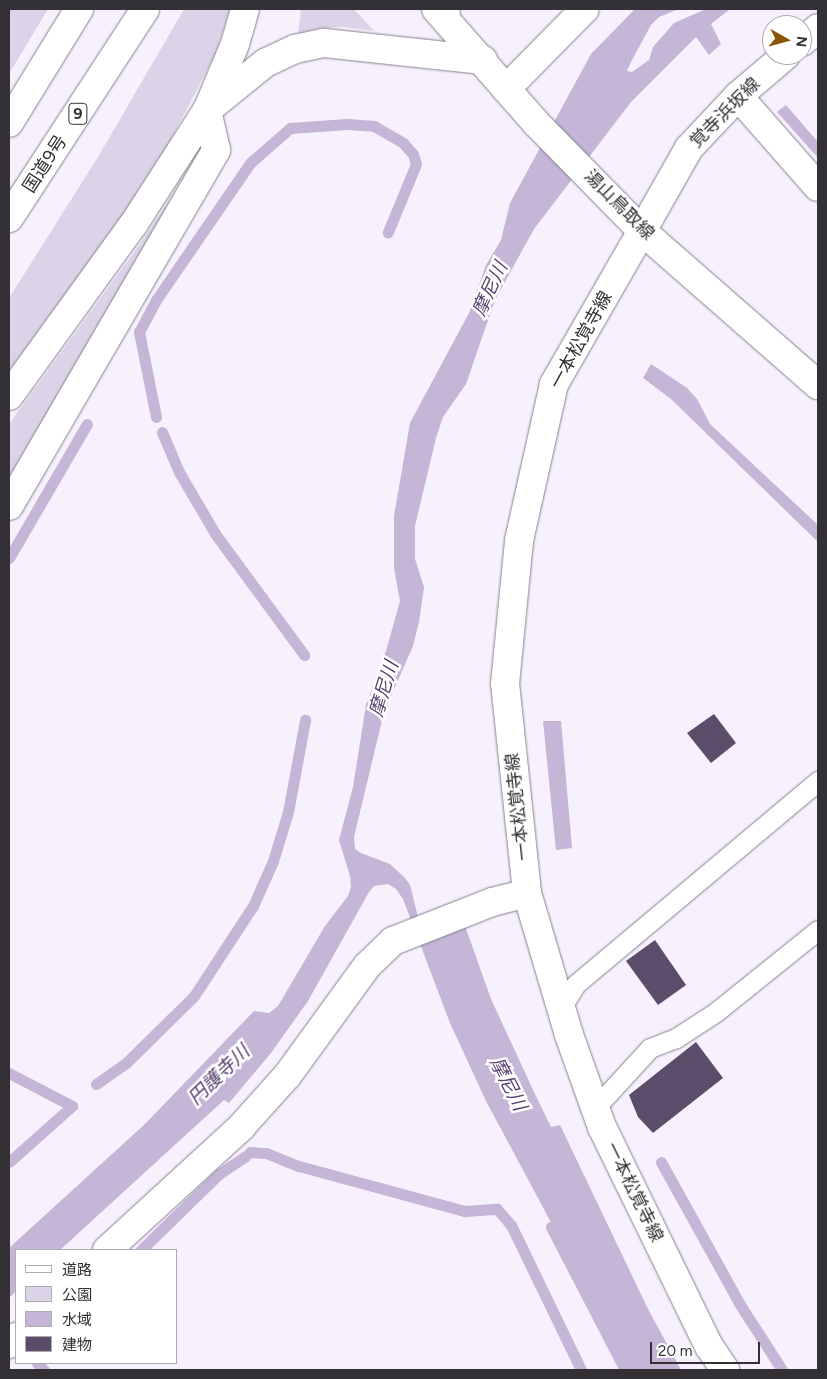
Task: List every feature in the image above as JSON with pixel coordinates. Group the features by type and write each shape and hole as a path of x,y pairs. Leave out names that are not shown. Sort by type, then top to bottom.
{"main road":[{"path":"9,123 79,9"},
{"name":"国道9号","path":"9,218 145,9"},
{"path":"9,396 133,225 208,110 235,44 246,9"},
{"path":"506,89 585,9"},
{"name":"湯山鳥取線","path":"443,13 536,123 642,231 818,385"},
{"path":"208,110 265,63 310,45 356,44 483,60"},
{"name":"覚寺浜坂線","path":"642,231 689,148 738,96 774,65"},
{"path":"738,96 818,187"},
{"path":"9,506 216,150 208,110"},
{"name":"一本松覚寺線","path":"642,231 554,384 519,541 505,683 528,893 561,1008 595,1108 709,1346 724,1370"},
{"path":"108,1249 240,1127 287,1076 367,966 393,941 405,934 492,902 528,893"}],"lane":[{"path":"561,1008 576,984 818,780"},
{"path":"595,1108 650,1048 676,1038 716,1012 818,930"}],"green space":[{"path":"9,9 48,9 9,74"},
{"path":"184,9 230,9 216,53 163,155 109,237 9,371 9,298 98,157"},
{"path":"301,9 354,9 374,31 343,27 316,29 298,34"},
{"path":"196,161 9,488 9,424 137,248"}],"water":[{"path":"635,9 679,9 659,17 651,25 627,71 632,72 649,60 653,47 674,23 706,9 730,9 711,24 721,44 709,55 696,37 631,102 534,229 495,300 466,384 443,417 436,438 415,526 415,559 424,587 419,622 413,646 384,712 354,837 355,849 390,864 405,878 410,885 418,917 464,923 491,999 533,1090 551,1127 560,1125 648,1309 681,1370 630,1370 486,1101 450,1023 403,899 396,889 388,884 374,886 369,892 308,1001 271,1053 229,1103 224,1100 61,1249 15,1249 15,1292 9,1298 9,1248 145,1124 254,1011 269,1013 278,1006 325,926 348,896 351,887 350,876 339,840 353,787 366,705 386,651 400,601 394,568 394,516 410,423 469,313 486,265 501,240 510,203 591,54"},
{"path":"786,105 818,142 818,158 777,112"},
{"path":"651,364 687,388 697,399 710,424 818,525 818,542 671,399 643,378"},
{"path":"543,721 561,721 572,848 556,850"}],"building":[{"path":"714,714 736,743 711,763 687,733"},
{"path":"655,940 686,985 658,1005 626,961"},
{"path":"696,1042 723,1078 653,1133 638,1117 629,1095"}],"waterway":[{"path":"156,417 139,332 156,300 250,163 290,128 347,124 374,126 403,143 413,154 416,164 388,232"},
{"path":"9,558 87,424"},
{"path":"162,432 179,472 216,535 304,655"},
{"path":"96,1084 126,1063 194,996 253,906 273,861 288,812 305,720"},
{"path":"9,1073 72,1106 9,1162"},
{"path":"250,1152 266,1153 299,1166 465,1211 497,1209 511,1225 581,1370"},
{"path":"142,1249 219,1174 246,1156"},
{"path":"661,1162 739,1303 782,1370"},
{"path":"551,1227 625,1370"},
{"path":"38,1364 44,1370"}],"water label":[{"name":"摩尼川","path":"490,289"},
{"name":"摩尼川","path":"384,689"},
{"name":"円護寺川","path":"219,1075"},
{"name":"摩尼川","path":"508,1084"}]}
